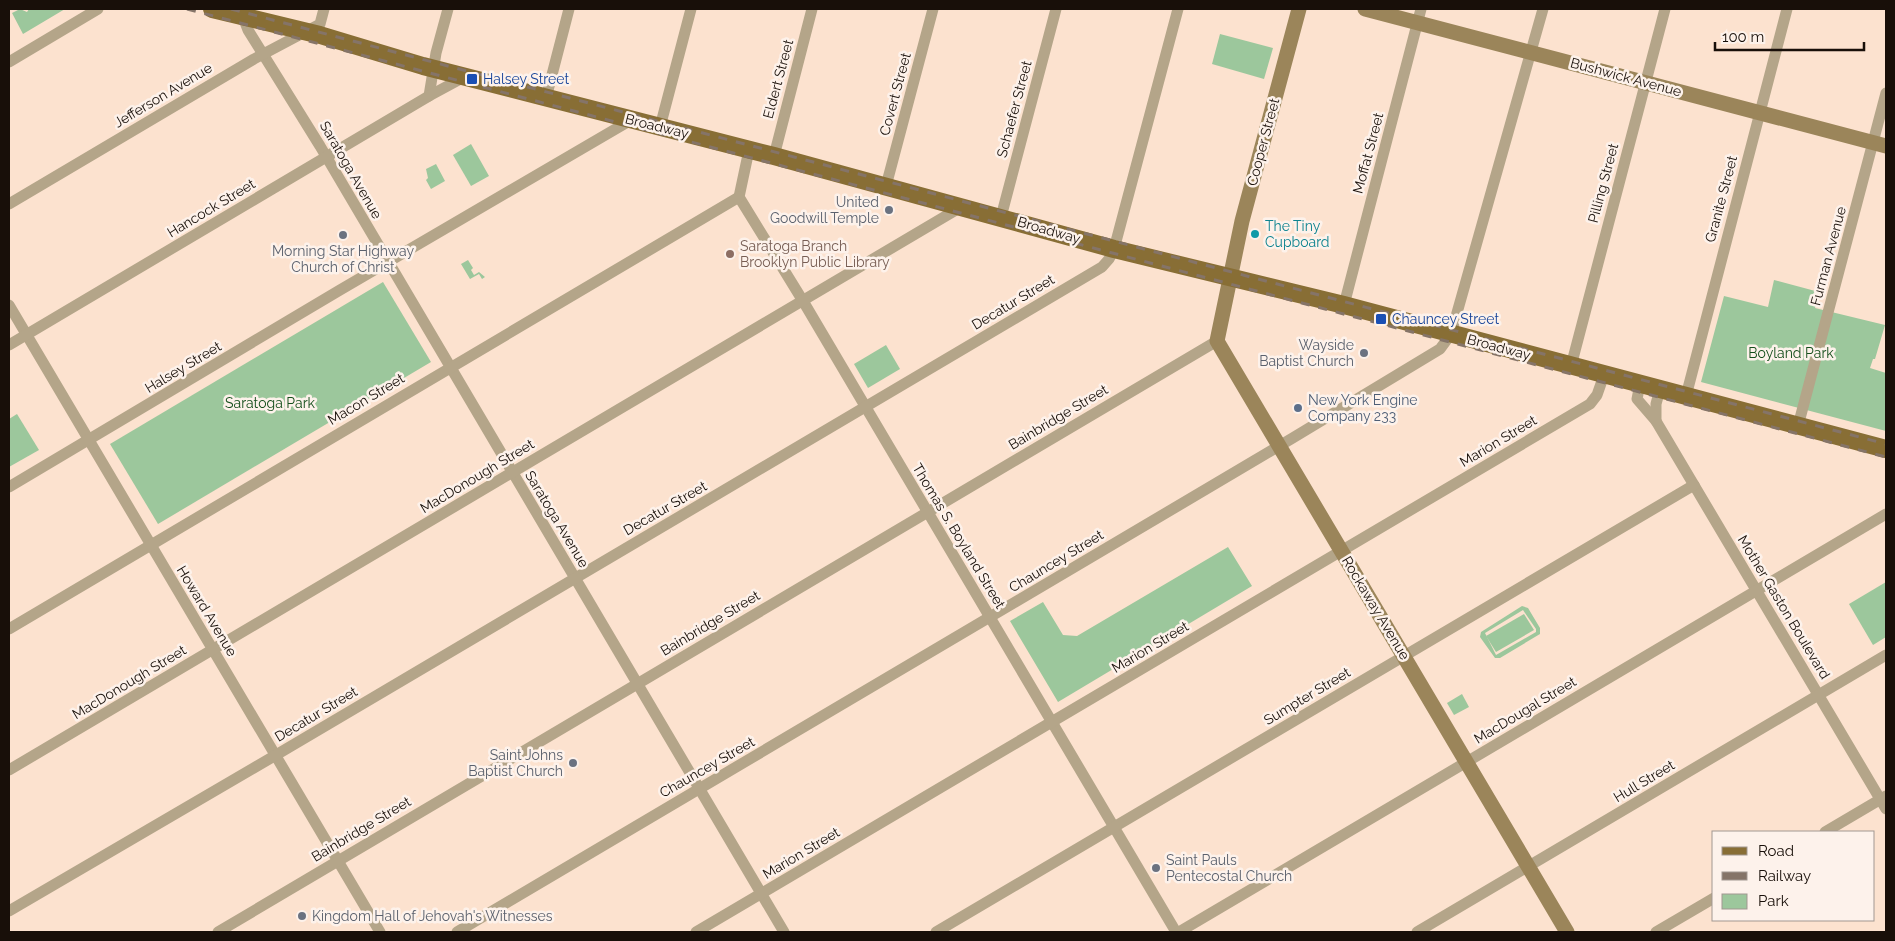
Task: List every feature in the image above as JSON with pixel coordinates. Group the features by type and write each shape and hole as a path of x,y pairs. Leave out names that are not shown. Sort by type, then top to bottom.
{"main road":[{"name":"Broadway","path":"212,9 306,32 546,98 774,156 1114,249 1344,305 1886,449"},
{"name":"Cooper Street","path":"1230,277 1242,221 1299,9"},
{"name":"Bushwick Avenue","path":"1365,9 1420,16 1532,52 1880,144"},
{"path":"1217,340 1230,277"},
{"name":"Rockaway Avenue","path":"1217,340 1567,932"}],"street":[{"path":"9,62 98,9"},
{"name":"Jefferson Avenue","path":"9,204 263,54 320,24 324,9"},
{"path":"429,96 448,9"},
{"path":"546,98 569,9"},
{"path":"660,127 691,9"},
{"name":"Eldert Street","path":"774,156 812,9"},
{"name":"Covert Street","path":"886,186 933,9"},
{"name":"Schaefer Street","path":"1001,217 1056,9"},
{"name":"Decatur Street","path":"9,911 1102,267 1114,249 1178,9"},
{"name":"Chauncey Street","path":"457,932 1280,446 1440,348 1451,334 1543,9"},
{"name":"Pilling Street","path":"1571,366 1665,9"},
{"name":"Granite Street","path":"1686,396 1787,9"},
{"name":"Moffat Street","path":"1344,305 1420,16"},
{"name":"Saratoga Avenue","path":"243,17 248,30 326,158 784,932"},
{"name":"Hancock Street","path":"9,345 429,96 466,76"},
{"name":"Furman Avenue","path":"1798,426 1880,144 1886,93"},
{"name":"Halsey Street","path":"9,488 387,262 631,120"},
{"path":"739,197 749,150"},
{"name":"Thomas S. Boyland Street","path":"739,197 803,301 1177,932"},
{"name":"Macon Street","path":"9,629 739,197"},
{"name":"MacDonough Street","path":"9,770 961,207"},
{"name":"Howard Avenue","path":"9,305 380,932"},
{"name":"Bainbridge Street","path":"218,932 1217,340"},
{"name":"Marion Street","path":"696,932 1590,404 1597,395 1604,375"},
{"name":"Mother Gaston Boulevard","path":"1640,384 1637,399 1656,421 1884,802"},
{"path":"1656,421 1656,404 1660,389"},
{"name":"Sumpter Street","path":"936,932 1694,485"},
{"name":"MacDougal Street","path":"1177,932 1886,514"},
{"name":"Hull Street","path":"1417,932 1886,655"},
{"path":"1827,831 1884,802"},
{"path":"1656,932 1712,899"}],"green space":[{"path":"20,9 27,12 29,9 65,9 23,34 12,13"},
{"path":"1220,34 1273,48 1264,79 1212,64"},
{"path":"471,144 489,176 471,186 453,155"},
{"path":"436,164 445,181 431,189 426,180 428,178 426,169"},
{"path":"468,260 473,268 471,270 474,275 479,272 485,277 482,279 479,274 470,279 461,264"},
{"name":"Boyland Park","path":"1774,280 1819,292 1815,308 1885,325 1875,359 1873,359 1870,368 1886,373 1886,431 1701,382 1724,296 1768,307"},
{"name":"Saratoga Park","path":"383,282 431,362 158,524 110,444"},
{"path":"886,345 900,369 868,388 854,364"},
{"path":"17,414 39,450 9,467 9,419"},
{"path":"1228,547 1252,586 1058,702 1010,621 1043,602 1063,635 1077,636"},
{"path":"1886,582 1886,637 1873,645 1849,604"},
{"path":"1522,606 1528,608 1540,628 1540,634 1500,658 1495,658 1480,637 1481,632","holes":["1523,610 1536,629 1536,632 1496,655 1485,633"]},
{"path":"1524,614 1534,630 1496,652 1486,636"},
{"path":"1462,694 1469,707 1454,715 1447,703"}],"railway":[{"path":"187,9 1886,457"},
{"path":"231,9 1886,444"}],"place":[{"name":"Halsey Street","path":"472,79"},
{"name":"United Goodwill Temple","path":"889,210"},
{"name":"The Tiny Cupboard","path":"1255,234"},
{"name":"Morning Star Highway Church of Christ","path":"343,235"},
{"name":"Saratoga Branch Brooklyn Public Library","path":"730,254"},
{"name":"Chauncey Street","path":"1381,319"},
{"name":"Wayside Baptist Church","path":"1364,353"},
{"name":"New York Engine Company 233","path":"1298,408"},
{"name":"Saint Johns Baptist Church","path":"573,763"},
{"name":"Saint Pauls Pentecostal Church","path":"1156,868"},
{"name":"Kingdom Hall of Jehovah's Witnesses","path":"302,916"}]}
